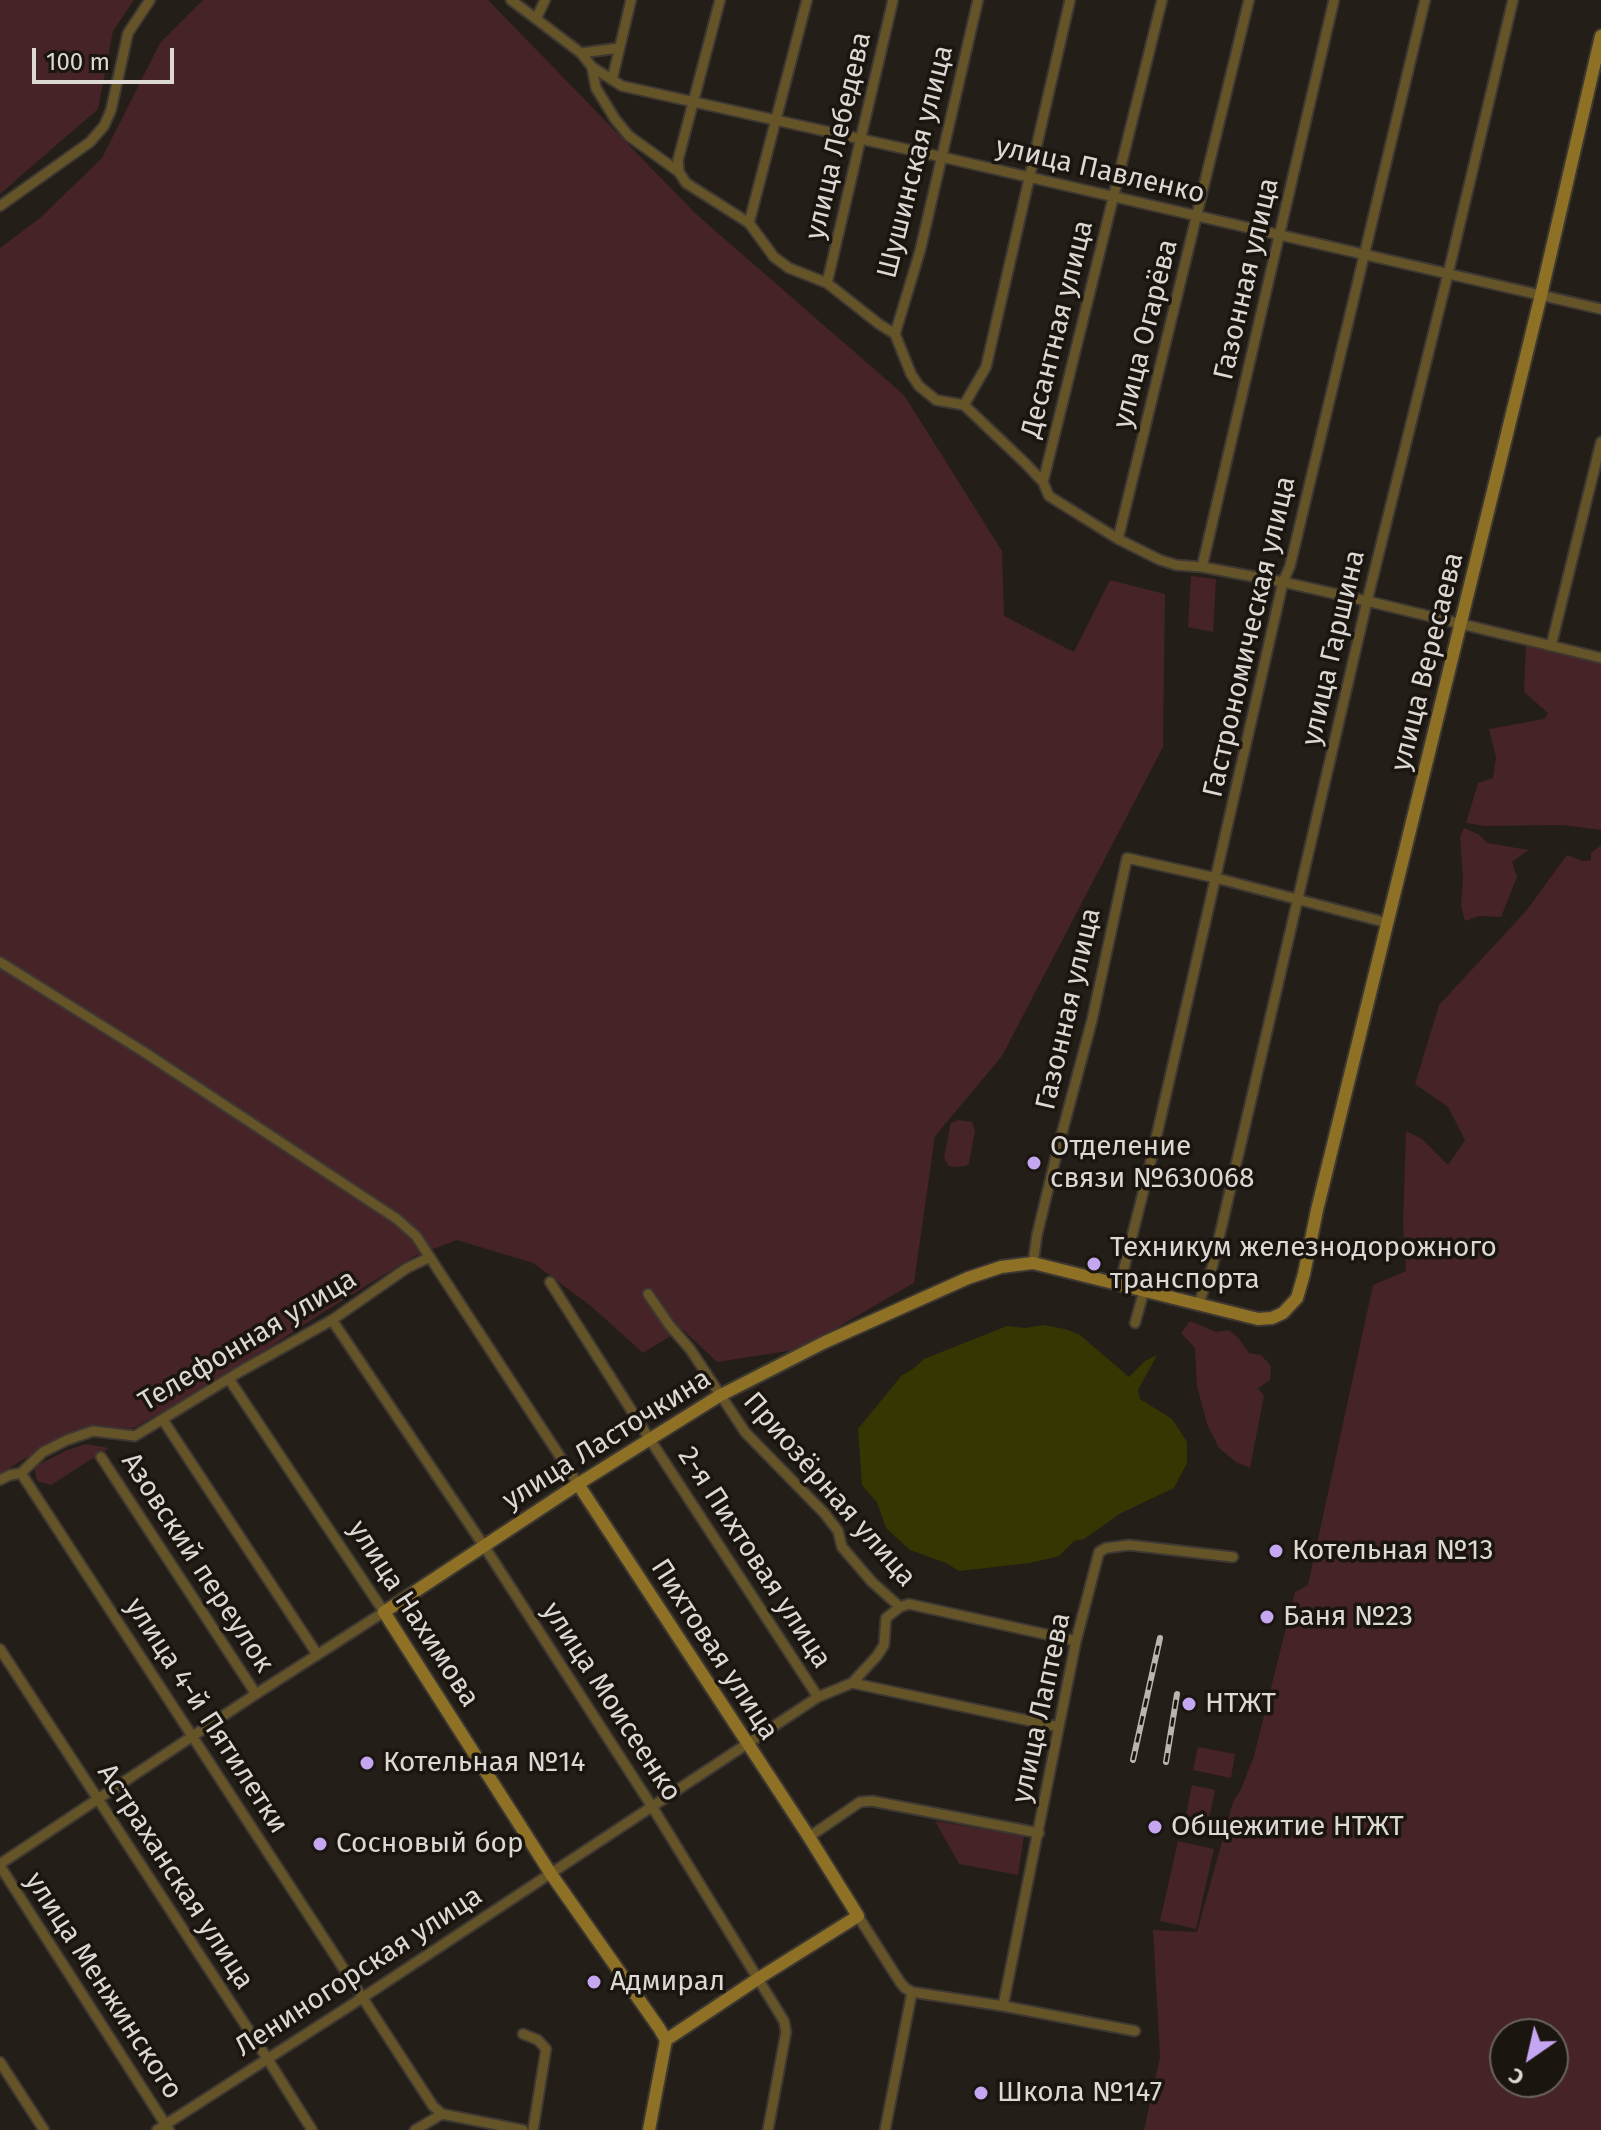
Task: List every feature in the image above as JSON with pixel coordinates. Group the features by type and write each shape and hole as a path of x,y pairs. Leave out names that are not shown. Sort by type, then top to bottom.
{"street":[{"path":"0,206 90,142 104,126 111,110 128,33 150,0"},
{"path":"511,0 581,53 592,67 596,88 629,136 679,172 686,183 749,223 774,257 789,268 827,283 895,334 919,386 936,400 964,405 1043,482 1049,496 1118,539 1176,565 1283,582 1601,658"},
{"path":"536,19 545,0"},
{"path":"612,80 631,0"},
{"path":"679,172 678,160 720,0"},
{"path":"749,223 807,0"},
{"name":"улица Лебедева","path":"827,283 893,0"},
{"name":"Шушинская улица","path":"895,334 920,251 978,0"},
{"path":"964,405 986,367 1070,0"},
{"name":"Десантная улица","path":"1043,482 1162,0"},
{"name":"улица Огарёва","path":"1118,539 1249,0"},
{"name":"Газонная улица","path":"1202,567 1334,0"},
{"name":"Гастрономическая улица","path":"1120,1284 1283,582 1290,566 1425,0"},
{"name":"улица Гаршина","path":"1198,1305 1212,1268 1367,601 1513,0"},
{"name":"улица Вересаева","path":"1297,1298 1601,36"},
{"path":"581,53 619,48"},
{"name":"улица Павленко","path":"592,67 622,86 1601,309"},
{"path":"1551,646 1601,442"},
{"name":"Газонная улица","path":"1033,1263 1051,1177 1092,1020 1127,858 1216,878"},
{"path":"1216,878 1388,923"},
{"name":"Пихтовая улица","path":"0,962 144,1052 397,1219 416,1236 809,1837 900,1982 912,1992"},
{"name":"Телефонная улица","path":"0,1480 21,1473 43,1452 93,1431 135,1436 332,1320 407,1268 430,1257"},
{"name":"улица Ласточкина","path":"0,1865 97,1798 649,1438 719,1396 825,1342 968,1278 1001,1267 1033,1263 1258,1319 1283,1313 1297,1298"},
{"name":"2-я Пихтовая улица","path":"550,1282 818,1697"},
{"path":"1135,1323 1144,1291"},
{"name":"Приозёрная улица","path":"648,1294 690,1349 745,1432 825,1514 838,1531 842,1547 872,1582 900,1607 909,1604 1076,1641"},
{"name":"улица Моисеенко","path":"332,1320 484,1546 653,1808 784,2021 786,2032 768,2130"},
{"name":"улица Нахимова","path":"229,1379 384,1612 551,1874 666,2040"},
{"path":"163,1420 317,1654"},
{"name":"Азовский переулок","path":"101,1457 256,1694"},
{"name":"улица 4-й Пятилетки","path":"21,1473 362,1998 433,2106 442,2114"},
{"name":"улица Лаптева","path":"1003,2006 1076,1641 1099,1552 1129,1545 1233,1557"},
{"path":"852,1683 884,1645 886,1618 900,1607"},
{"name":"Астраханская улица","path":"0,1649 312,2130"},
{"path":"852,1683 1059,1727"},
{"name":"Лениногорская улица","path":"164,2128 818,1697 852,1683"},
{"path":"809,1837 860,1802 872,1801 1039,1833"},
{"name":"улица Менжинского","path":"0,1865 164,2128"},
{"path":"649,2130 666,2040 858,1916"},
{"path":"885,2130 912,1992 1135,2031"},
{"path":"523,2034 538,2040 546,2049 533,2130"},
{"path":"0,2062 44,2130"},
{"path":"415,2130 442,2114 523,2130"}],"shaded area":[{"path":"0,0 134,0 113,31 98,109 0,194"},
{"path":"203,0 488,0 696,214 904,395 1002,551 1004,616 1074,652 1110,580 1165,594 1163,747 1002,1056 935,1136 914,1283 800,1349 717,1362 682,1329 643,1353 591,1306 533,1263 457,1240 415,1256 232,1372 132,1429 85,1427 58,1438 0,1474 0,248 40,218 102,158 160,43"},
{"path":"1191,576 1216,579 1213,632 1188,627"},
{"path":"1526,645 1601,664 1601,830 1562,825 1485,826 1466,823 1478,783 1493,778 1496,757 1489,729 1544,719 1548,713 1524,692"},
{"path":"1464,828 1488,843 1528,850 1512,862 1517,877 1501,917 1479,916 1465,921 1461,905 1460,837"},
{"path":"1601,845 1601,2130 1144,2130 1160,2057 1153,1930 1197,1932 1233,1802 1254,1756 1295,1592 1308,1585 1373,1285 1406,1271 1403,1225 1406,1131 1422,1139 1448,1165 1465,1140 1448,1107 1415,1084 1439,1005 1526,911 1567,855 1583,861 1591,860 1591,853"},
{"path":"958,1120 972,1122 975,1131 969,1163 957,1167 949,1166 944,1158 951,1123"},
{"path":"1190,1321 1216,1332 1229,1330 1249,1353 1261,1355 1271,1366 1270,1380 1258,1388 1264,1396 1250,1468 1236,1462 1219,1448 1207,1424 1197,1386 1195,1348 1181,1333"},
{"path":"1043,1325 1080,1335 1129,1377 1145,1361 1157,1355 1138,1390 1140,1399 1172,1419 1187,1442 1187,1463 1174,1488 1121,1513 1084,1539 1074,1541 1059,1556 1030,1563 959,1571 910,1550 886,1528 877,1502 862,1485 858,1429 902,1375 924,1359 1007,1326 1025,1328"},
{"path":"86,1444 109,1448 51,1485 37,1481 34,1467"},
{"path":"1198,1747 1235,1754 1231,1778 1193,1770"},
{"path":"1192,1785 1215,1790 1206,1835 1183,1830"},
{"path":"935,1821 1024,1836 1018,1875 959,1864"},
{"path":"1178,1841 1214,1849 1196,1929 1160,1921"}],"railway":[{"path":"1133,1760 1160,1638"},
{"path":"1166,1762 1177,1694"}],"place":[{"name":"Отделение связи №630068","path":"1034,1163"},
{"name":"Техникум железнодорожного транспорта","path":"1094,1264"},
{"name":"Котельная №13","path":"1276,1551"},
{"name":"Баня №23","path":"1267,1617"},
{"name":"НТЖТ","path":"1189,1704"},
{"name":"Котельная №14","path":"367,1763"},
{"name":"Общежитие НТЖТ","path":"1155,1827"},
{"name":"Сосновый бор","path":"320,1844"},
{"name":"Адмирал","path":"594,1982"},
{"name":"Школа №147","path":"981,2093"}]}
